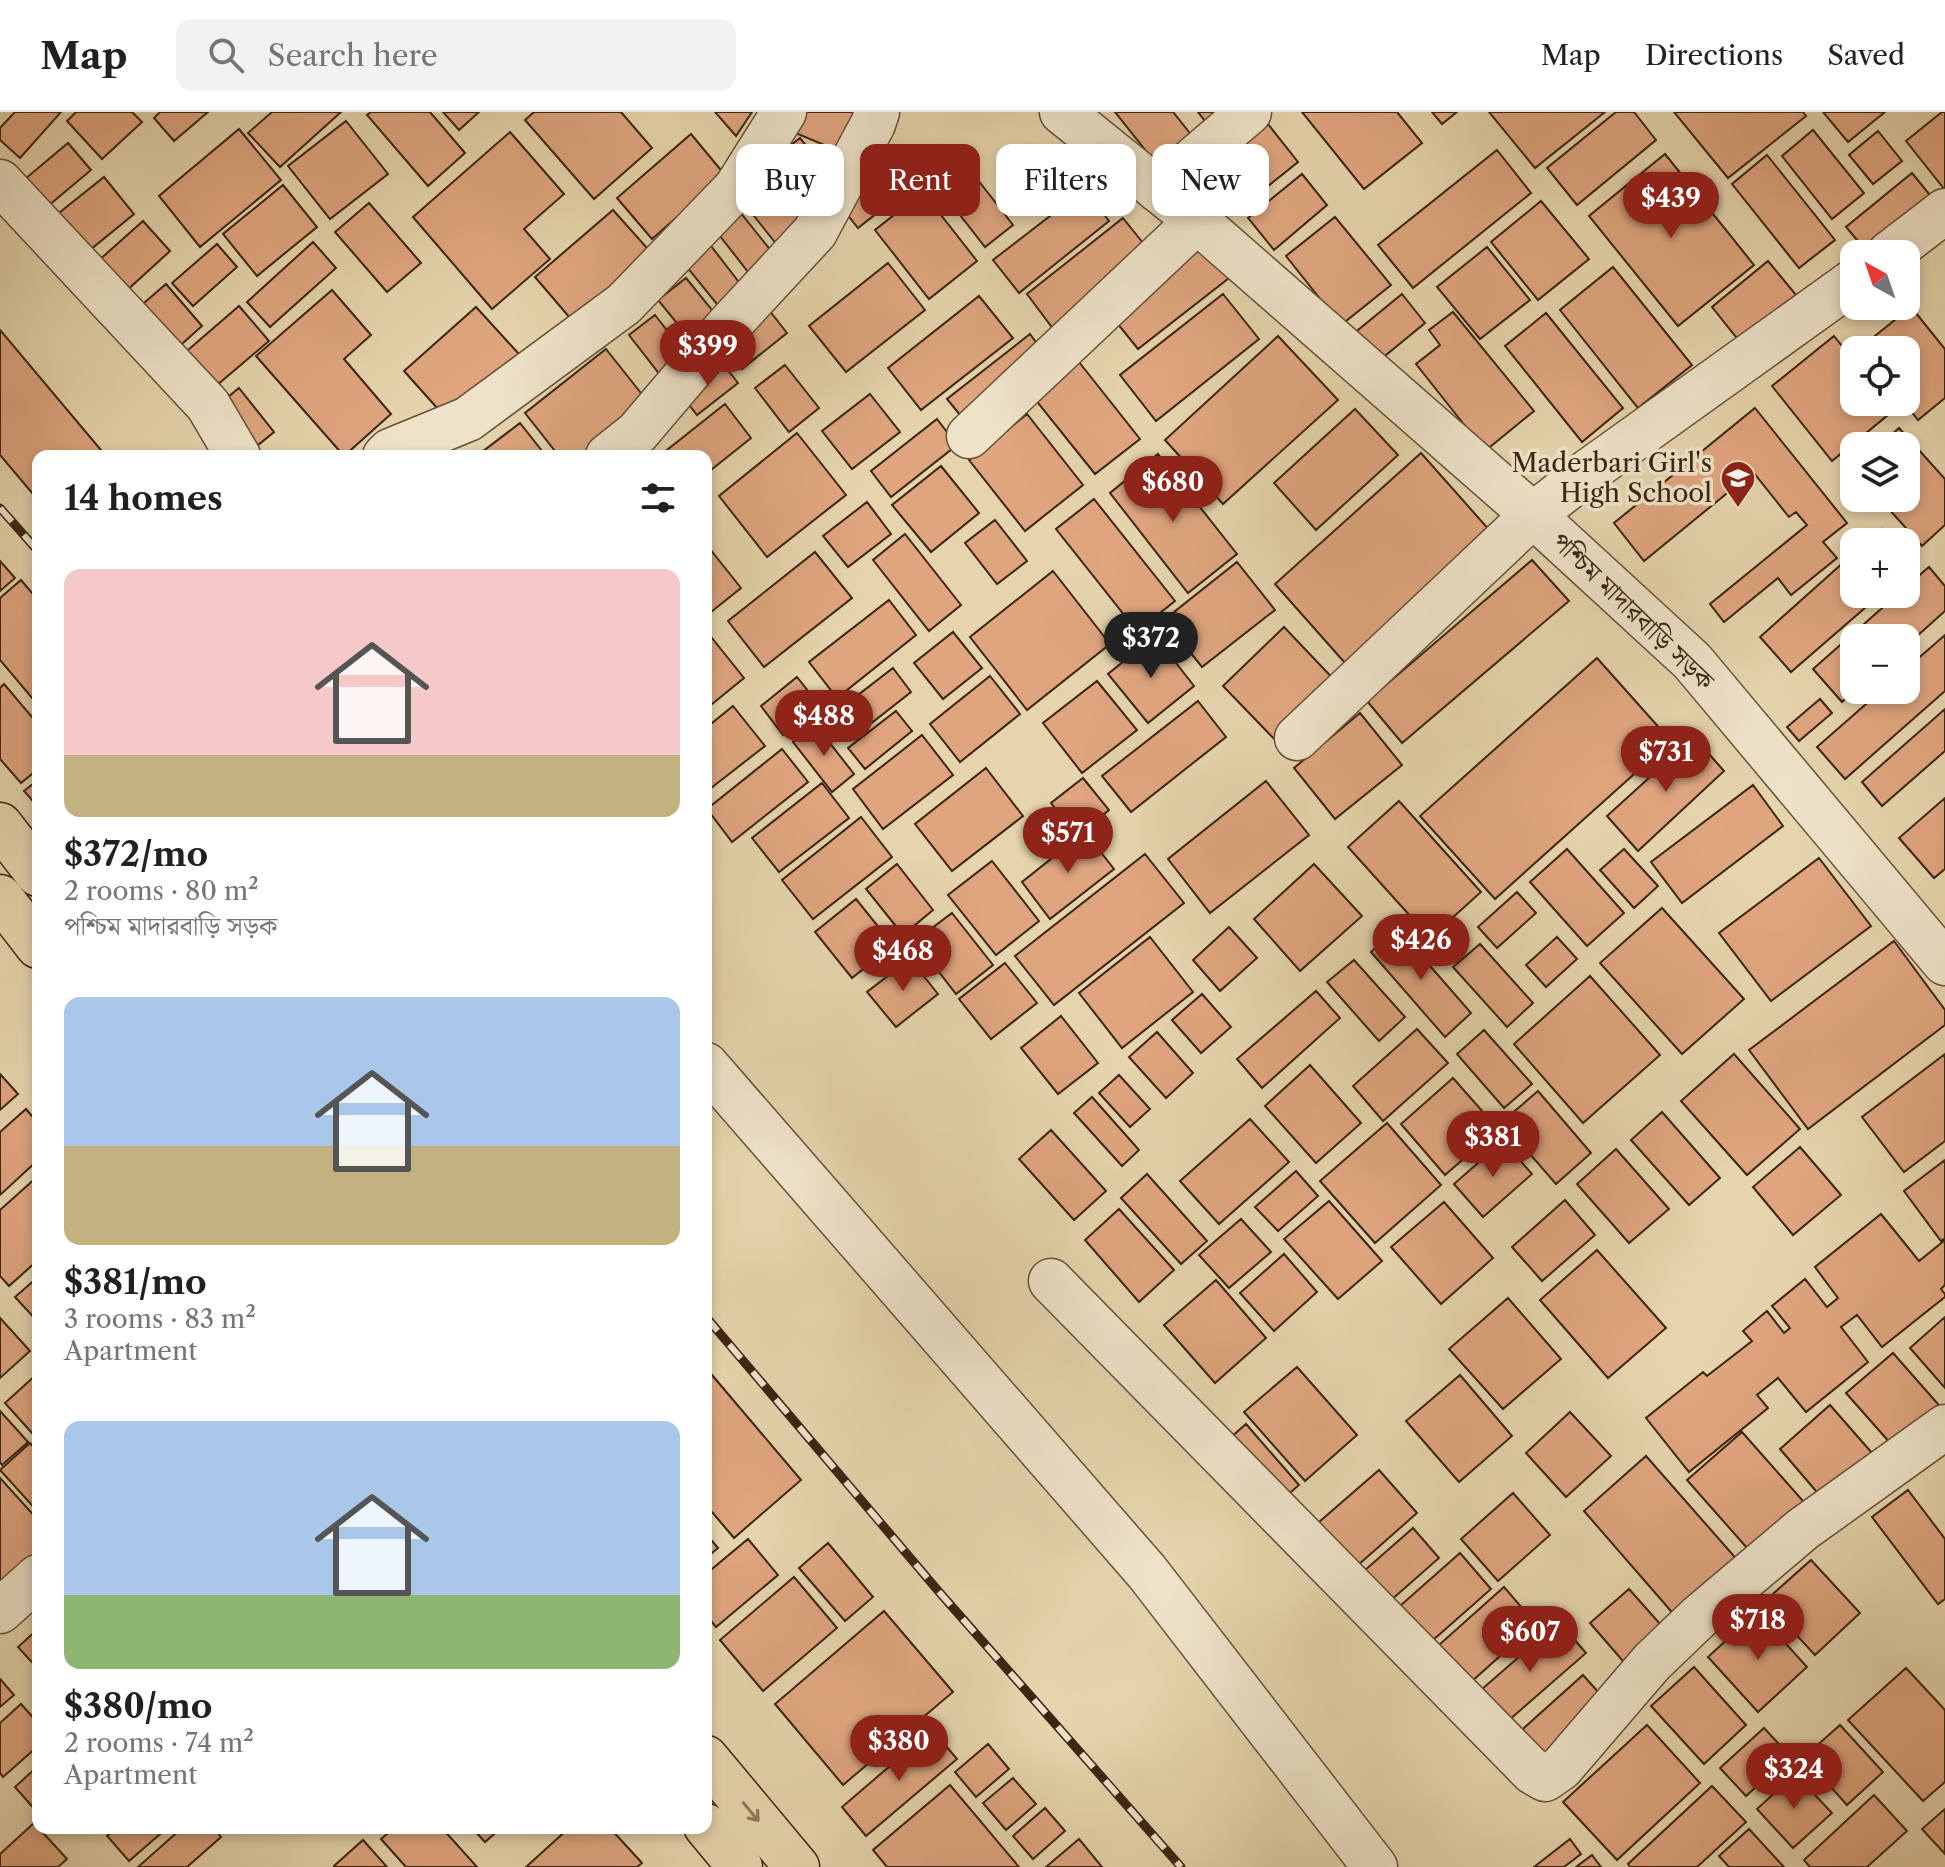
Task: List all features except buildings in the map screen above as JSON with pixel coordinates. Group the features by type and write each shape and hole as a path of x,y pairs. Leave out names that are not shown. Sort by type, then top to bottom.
{"main road":[{"path":"0,825 32,866"},
{"path":"0,897 32,938"},
{"path":"712,1765 797,1867"},
{"path":"712,1833 740,1867"}],"street":[{"path":"392,450 468,419 624,304 736,188 784,112"},
{"path":"616,450 637,433 727,327 815,232 877,112"},
{"name":"পশ্চিম মাদারবাড়ি সড়ক","path":"1062,112 1152,185"},
{"path":"1212,144 1249,112"},
{"path":"0,182 208,405 234,450"},
{"path":"1907,240 1945,211"},
{"name":"পশ্চিম মাদারবাড়ি সড়ক","path":"1191,216 1533,515 1692,661 1945,963"},
{"path":"969,436 1197,221"},
{"path":"1297,738 1533,515 1589,471 1840,291"},
{"path":"712,1072 1147,1572 1375,1867"},
{"path":"1051,1281 1533,1772 1545,1779 1561,1768 1652,1662 1700,1616 1803,1529 1945,1427"},
{"path":"0,1611 32,1582"}],"railway":[{"path":"0,508 32,544"},
{"path":"712,1324 940,1593 1181,1867"}],"place":[{"name":"Maderbari Girl's High School","path":"1738,509"}]}
